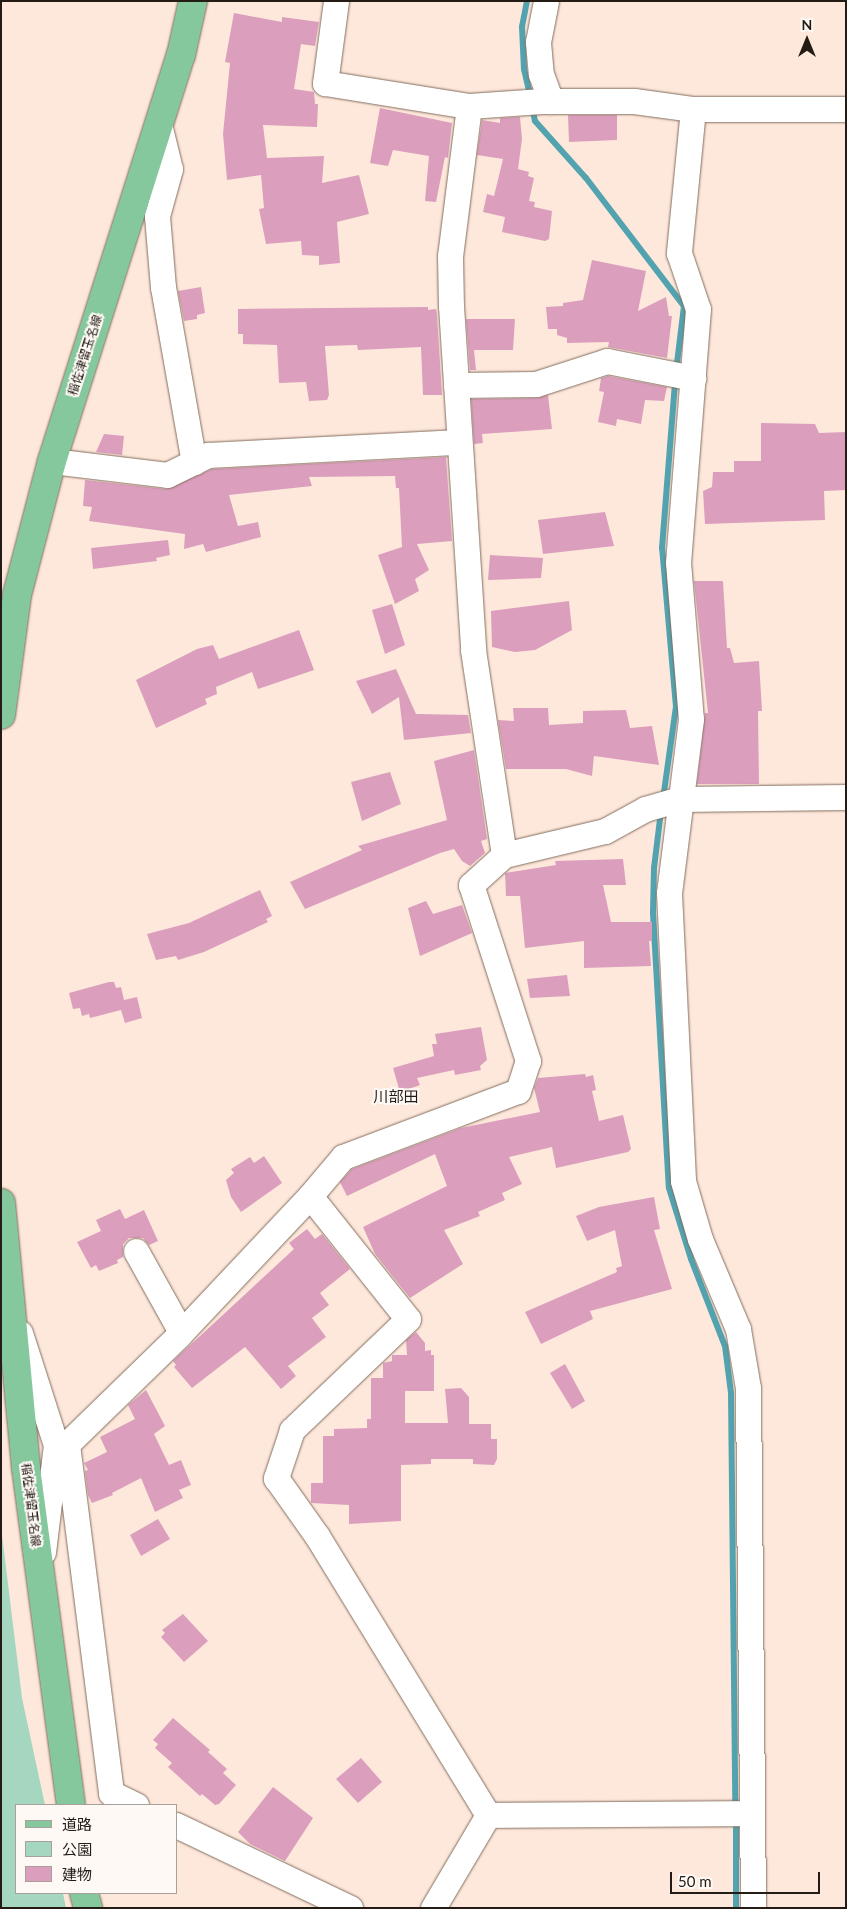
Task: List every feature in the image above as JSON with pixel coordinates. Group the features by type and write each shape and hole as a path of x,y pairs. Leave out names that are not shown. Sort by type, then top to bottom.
{"main road":[{"name":"稲佐津留玉名線","path":"1,715 17,595 52,461 182,55 193,1"},
{"name":"稲佐津留玉名線","path":"1,1203 26,1468 71,1804"},
{"path":"84,1894 88,1908"}],"street":[{"path":"336,1 325,83 469,106 512,105 546,101 634,101 693,109 846,109"},
{"path":"546,1 538,42 546,101"},
{"path":"469,106 450,256 456,385 474,650 504,855"},
{"path":"693,109 679,253 698,309 691,378 678,562 691,720 669,893 683,1181 700,1240 738,1329 748,1388 750,1813 753,1908"},
{"path":"159,124 170,169 157,216 163,287 194,462"},
{"path":"456,385 536,384 607,361 691,378"},
{"path":"52,461 167,475 208,455 459,442"},
{"path":"40,1575 62,1445 182,1332 310,1196 343,1157 518,1091 528,1061 471,885 504,855 605,831 645,809 680,799 846,797"},
{"path":"310,1196 408,1319 292,1430 276,1478 317,1536 488,1815"},
{"path":"136,1251 182,1332"},
{"path":"11,1306 62,1445 111,1793 134,1804"},
{"path":"488,1815 750,1813"},
{"path":"432,1908 488,1815"},
{"path":"178,1826 350,1908"}],"green space":[{"path":"1,1527 22,1698 45,1804 15,1804 15,1894 63,1894 66,1908 1,1908"}],"building":[{"path":"234,13 282,22 282,17 319,22 315,46 301,44 294,89 314,92 315,104 318,104 317,127 263,125 267,158 324,156 322,183 359,175 369,214 337,222 340,263 319,265 319,256 302,255 301,241 266,244 259,209 264,208 261,175 227,180 223,134 230,63 225,62"},
{"path":"380,108 452,123 448,158 445,157 436,202 425,201 429,156 393,150 388,166 370,163"},
{"path":"568,115 617,115 617,140 569,142"},
{"path":"520,117 522,139 518,169 529,172 528,176 534,178 529,201 535,202 534,207 552,211 549,239 545,241 502,232 505,217 483,212 487,194 494,196 503,159 477,155 482,120 500,123 500,118"},
{"path":"592,260 646,271 638,311 666,297 669,316 672,316 667,358 608,347 609,342 567,343 567,338 557,335 557,329 548,329 546,307 563,306 563,303 583,300"},
{"path":"201,287 205,313 197,315 197,319 184,321 178,291"},
{"path":"428,307 428,310 436,309 437,315 442,395 423,395 421,347 358,350 357,345 325,346 329,395 327,400 309,401 306,382 279,383 277,345 243,344 243,334 238,334 238,309"},
{"path":"466,319 515,319 513,350 474,350 476,370 470,370"},
{"path":"608,376 667,387 664,401 645,400 641,424 617,419 616,426 598,422 604,392 599,391 601,378"},
{"path":"548,395 552,429 482,434 483,443 474,444 471,399 536,398"},
{"path":"761,423 815,424 819,433 846,432 846,490 824,491 825,520 705,524 703,491 712,487 713,472 734,472 734,461 761,461"},
{"path":"104,434 124,436 122,455 96,452"},
{"path":"446,457 452,541 417,544 429,570 415,579 419,591 395,604 378,555 402,547 399,488 396,488 395,476 309,477 312,486 229,495 238,526 258,522 261,537 206,552 203,544 184,549 185,534 89,521 92,507 83,506 85,480 166,489 212,469"},
{"path":"605,512 614,546 543,554 538,520"},
{"path":"168,540 170,555 156,558 157,561 93,569 91,548"},
{"path":"490,555 543,558 541,578 488,580"},
{"path":"694,581 723,581 727,648 730,648 734,663 759,661 762,711 758,711 759,784 697,784 705,713 708,713"},
{"path":"569,601 572,630 535,650 515,652 492,647 491,611"},
{"path":"392,604 405,645 385,654 372,610"},
{"path":"299,630 314,670 258,689 252,672 216,687 217,694 205,699 207,704 156,728 136,680 197,649 213,645 219,659"},
{"path":"396,669 416,714 468,715 471,733 404,740 399,697 372,714 356,681"},
{"path":"513,708 548,708 549,725 583,723 583,711 626,710 630,728 652,726 659,765 594,756 592,776 566,769 506,769 498,720 514,721"},
{"path":"474,750 487,839 481,841 485,853 470,866 462,861 454,849 440,853 305,909 290,882 362,850 358,846 447,820 434,761"},
{"path":"390,772 401,804 362,821 351,782"},
{"path":"623,859 626,885 603,885 611,922 652,922 652,941 649,941 651,966 584,968 584,941 525,948 520,896 506,896 505,873 556,865 555,861"},
{"path":"260,890 272,916 266,919 268,922 204,952 178,960 176,956 156,960 147,934 189,923"},
{"path":"426,901 433,914 462,905 472,933 420,956 408,908"},
{"path":"567,975 570,996 530,998 527,979"},
{"path":"114,982 116,988 121,987 124,1000 137,997 142,1018 125,1023 121,1010 90,1018 89,1014 82,1016 80,1008 73,1009 69,993"},
{"path":"481,1027 487,1060 480,1066 481,1070 455,1075 454,1070 417,1078 420,1085 400,1092 393,1068 434,1056 432,1044 437,1044 435,1034"},
{"path":"585,1074 586,1077 593,1075 596,1090 592,1091 599,1121 623,1115 631,1149 628,1152 556,1168 552,1147 509,1157 522,1184 502,1193 505,1200 478,1212 480,1216 444,1230 463,1264 410,1298 375,1254 363,1227 447,1186 435,1154 347,1196 340,1182 352,1169 461,1128 540,1112 534,1088 538,1078"},
{"path":"264,1156 282,1183 241,1212 231,1197 226,1180 234,1173 231,1169 250,1157 254,1163"},
{"path":"654,1197 660,1229 654,1230 672,1289 590,1311 593,1319 541,1344 525,1312 617,1272 616,1268 622,1266 615,1230 587,1241 576,1216 599,1207"},
{"path":"120,1209 125,1219 144,1210 158,1241 149,1245 143,1238 129,1238 123,1244 123,1257 117,1260 118,1263 99,1271 96,1265 91,1268 77,1242 101,1231 96,1220"},
{"path":"307,1229 315,1239 322,1234 350,1269 320,1293 329,1305 312,1318 326,1337 288,1366 296,1376 281,1389 245,1347 192,1388 174,1367 176,1365 173,1361 294,1249 289,1243"},
{"path":"416,1332 425,1343 425,1351 431,1350 431,1355 434,1355 434,1391 405,1391 405,1423 448,1423 445,1389 461,1388 469,1397 469,1424 491,1424 491,1439 497,1439 497,1459 494,1465 473,1464 473,1459 431,1459 431,1464 401,1465 401,1521 349,1524 349,1505 311,1503 311,1483 323,1483 323,1436 334,1436 334,1429 367,1428 367,1419 371,1419 371,1378 383,1378 383,1363 392,1361 392,1355 407,1355 406,1340"},
{"path":"565,1364 585,1401 572,1409 550,1373"},
{"path":"146,1390 165,1426 154,1434 169,1465 181,1460 191,1485 179,1490 183,1498 155,1512 141,1478 112,1493 113,1495 92,1503 88,1495 85,1471 88,1470 84,1463 107,1452 100,1437 135,1419 128,1405"},
{"path":"158,1519 170,1539 141,1556 130,1535"},
{"path":"183,1614 208,1641 184,1662 161,1637 165,1633 162,1630"},
{"path":"173,1718 210,1750 208,1752 227,1769 223,1773 236,1785 219,1804 215,1805 202,1794 200,1796 168,1767 172,1763 155,1748 158,1744 153,1740"},
{"path":"361,1758 382,1782 358,1803 336,1779"},
{"path":"273,1787 313,1818 285,1861 250,1844 238,1832"}],"waterway":[{"path":"527,1 522,27 524,69 530,96"},
{"path":"532,106 535,121 586,178 684,306 676,371"},
{"path":"663,799 676,707 662,548 675,381"},
{"path":"661,811 654,868 653,913 669,1188 691,1259 725,1346 731,1393 735,1807"},
{"path":"736,1817 736,1908"}],"district":[{"name":"川部田","path":"396,1097"}]}
